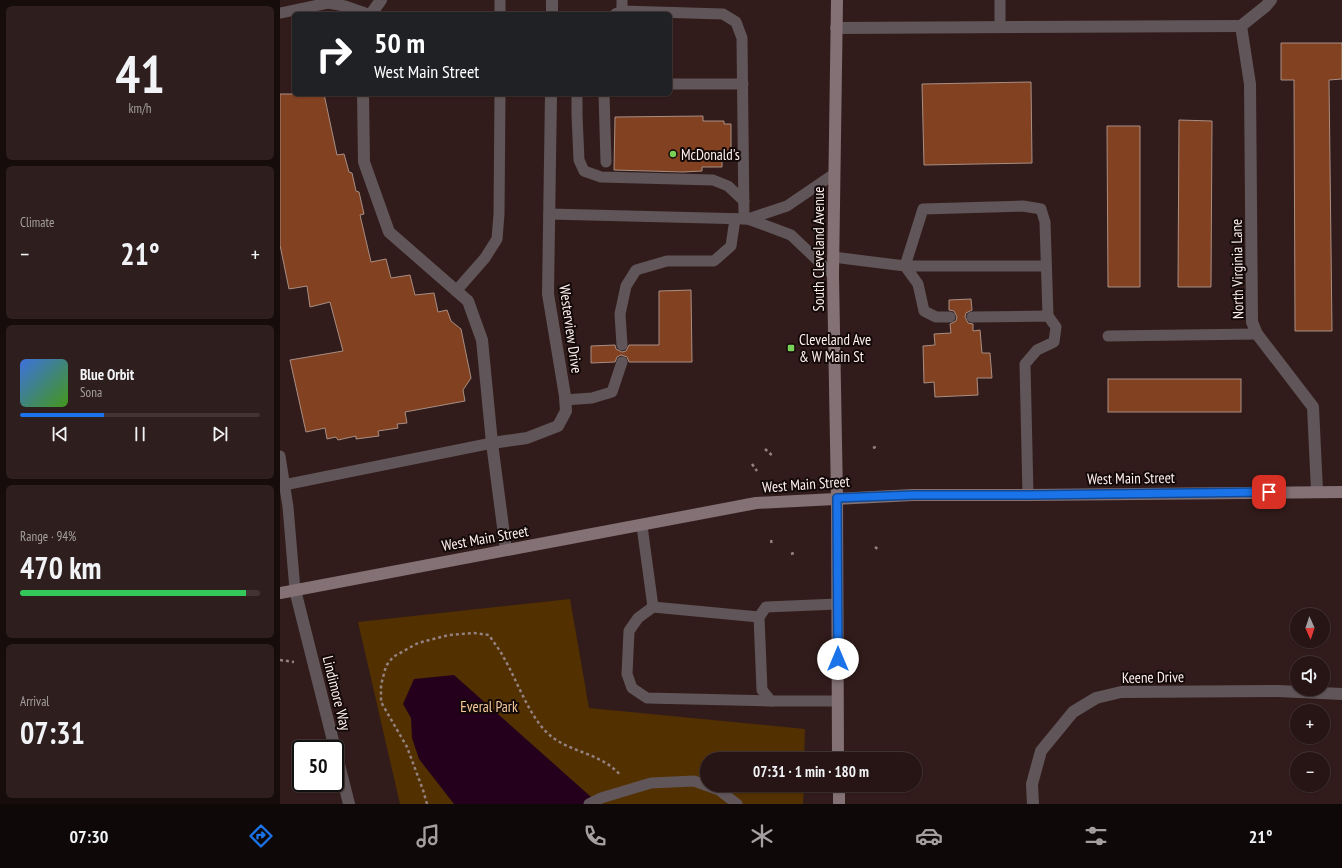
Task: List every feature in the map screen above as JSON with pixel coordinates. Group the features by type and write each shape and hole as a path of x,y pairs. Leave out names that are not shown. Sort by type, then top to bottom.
{"main road":[{"name":"South Cleveland Avenue","path":"837,0 833,275 837,498 838,752"},
{"name":"West Main Street","path":"280,593 642,526 756,503 913,495 1342,492"},
{"path":"839,792 839,804"}],"street":[{"path":"372,12 381,0"},
{"path":"552,0 552,12"},
{"path":"836,28 1241,26 1266,6 1271,0"},
{"name":"North Virginia Lane","path":"1241,26 1250,84 1252,322 1257,334 1313,408 1317,491"},
{"path":"363,96 364,162 389,232 468,301 482,340 492,443 506,550"},
{"name":"Westerview Drive","path":"492,443 527,438 558,426 566,411 548,294 551,96"},
{"name":"Lindimore Way","path":"295,590 349,804"},
{"name":"Keene Drive","path":"1033,804 1032,784 1041,751 1073,712 1096,698 1121,692 1278,692 1342,694"}],"lane":[{"path":"500,0 500,12"},
{"path":"1000,0 1000,27"},
{"path":"280,13 328,3 345,6 362,12"},
{"path":"620,8 723,14 736,22 742,38 744,201 742,219 731,246 714,260 667,261 636,270 626,286 620,314 622,345"},
{"path":"672,84 743,84"},
{"path":"456,291 485,258 496,239 499,214 500,96"},
{"path":"577,96 576,115 579,160 584,171 601,177 714,180 728,186 744,201"},
{"path":"604,96 606,162"},
{"path":"742,219 787,206 834,174"},
{"path":"905,266 923,209 1023,206 1041,209 1045,222 1048,316 1056,328 1054,342 1037,350 1025,364 1028,495"},
{"path":"549,214 742,219 791,235 833,275"},
{"path":"833,257 905,266 1046,266"},
{"path":"905,266 918,284 924,311 936,317 950,317"},
{"path":"972,317 1048,316"},
{"path":"1108,336 1257,334"},
{"path":"565,400 592,398 612,392 622,362"},
{"path":"284,485 492,443"},
{"path":"280,456 284,485 284,508 295,590"},
{"path":"642,526 653,607"},
{"path":"771,701 762,690 759,617 766,607 837,604"},
{"path":"759,617 653,607 638,618 629,631 628,674 632,688 647,698 838,701"},
{"path":"589,804 601,798 651,783 694,781 719,790 737,804"}],"path":[{"path":"873,448 878,446"},
{"path":"765,449 774,457"},
{"path":"752,464 757,471"},
{"path":"771,540 772,545"},
{"path":"875,547 879,550"},
{"path":"427,804 407,747 381,702 381,685 386,666 393,657 418,643 449,635 489,635 504,658 527,704 537,720 551,736 568,746 596,756 618,772 632,789"},
{"path":"280,660 294,662"}],"green space":[{"name":"Everal Park","path":"570,599 589,708 805,729 804,752 700,752 700,792 804,792 803,804 400,804 358,622"}],"shaded area":[{"path":"454,675 599,804 454,804 419,759 412,738 411,718 403,704 414,679"}],"building":[{"path":"1281,43 1342,43 1342,79 1329,80 1332,331 1295,331 1294,80 1281,80"},
{"path":"1031,82 1032,163 924,165 922,84"},
{"path":"280,94 292,94 292,96 324,96 337,155 344,154 349,172 352,173 356,191 359,192 364,214 360,215 371,262 386,259 391,278 410,275 415,295 434,293 438,312 447,310 451,321 461,329 471,378 463,390 465,401 405,412 407,423 397,424 398,428 378,431 379,436 356,439 356,436 338,440 336,437 327,439 325,428 306,432 290,360 343,351 330,302 310,307 307,286 289,289 280,245"},
{"name":"McDonald's","path":"703,116 703,121 724,121 724,124 731,124 731,160 722,160 722,167 702,167 702,171 683,172 614,170 615,117"},
{"path":"1179,120 1212,121 1211,287 1178,287"},
{"path":"1107,126 1140,126 1140,287 1108,287"},
{"path":"691,290 692,362 629,362 627,357 621,355 617,357 615,362 591,363 591,346 615,345 616,349 622,352 626,351 629,345 659,345 659,291"},
{"path":"971,299 972,310 966,313 965,317 968,323 973,324 973,331 980,330 982,353 990,353 992,378 977,378 978,395 935,397 934,382 924,383 923,346 935,345 934,334 951,333 950,324 956,321 957,317 954,311 949,310 949,300"},
{"path":"1108,379 1241,379 1241,412 1108,412"}],"place":[{"name":"McDonald's","path":"673,154"},
{"name":"Cleveland Ave & W Main St","path":"791,348"}],"route":[{"path":"838,659 837,498 913,495 1269,492"}]}
